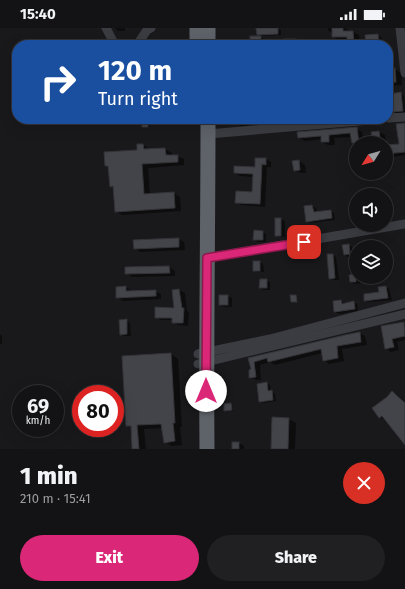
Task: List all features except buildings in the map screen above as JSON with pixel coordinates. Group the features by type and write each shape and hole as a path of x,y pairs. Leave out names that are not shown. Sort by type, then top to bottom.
{"highway":[{"path":"197,28 197,40"},
{"path":"208,28 208,40"},
{"path":"197,124 202,358 207,449"},
{"path":"199,449 207,258 208,126"}],"street":[{"path":"106,28 112,40"},
{"path":"140,40 147,30 151,28"},
{"path":"400,28 405,73"},
{"path":"393,118 405,117"},
{"path":"208,126 258,124"},
{"path":"207,258 405,224"},
{"path":"231,352 270,339 405,303"},
{"path":"202,358 405,314"}],"route":[{"path":"206,391 207,258 304,242"}]}
